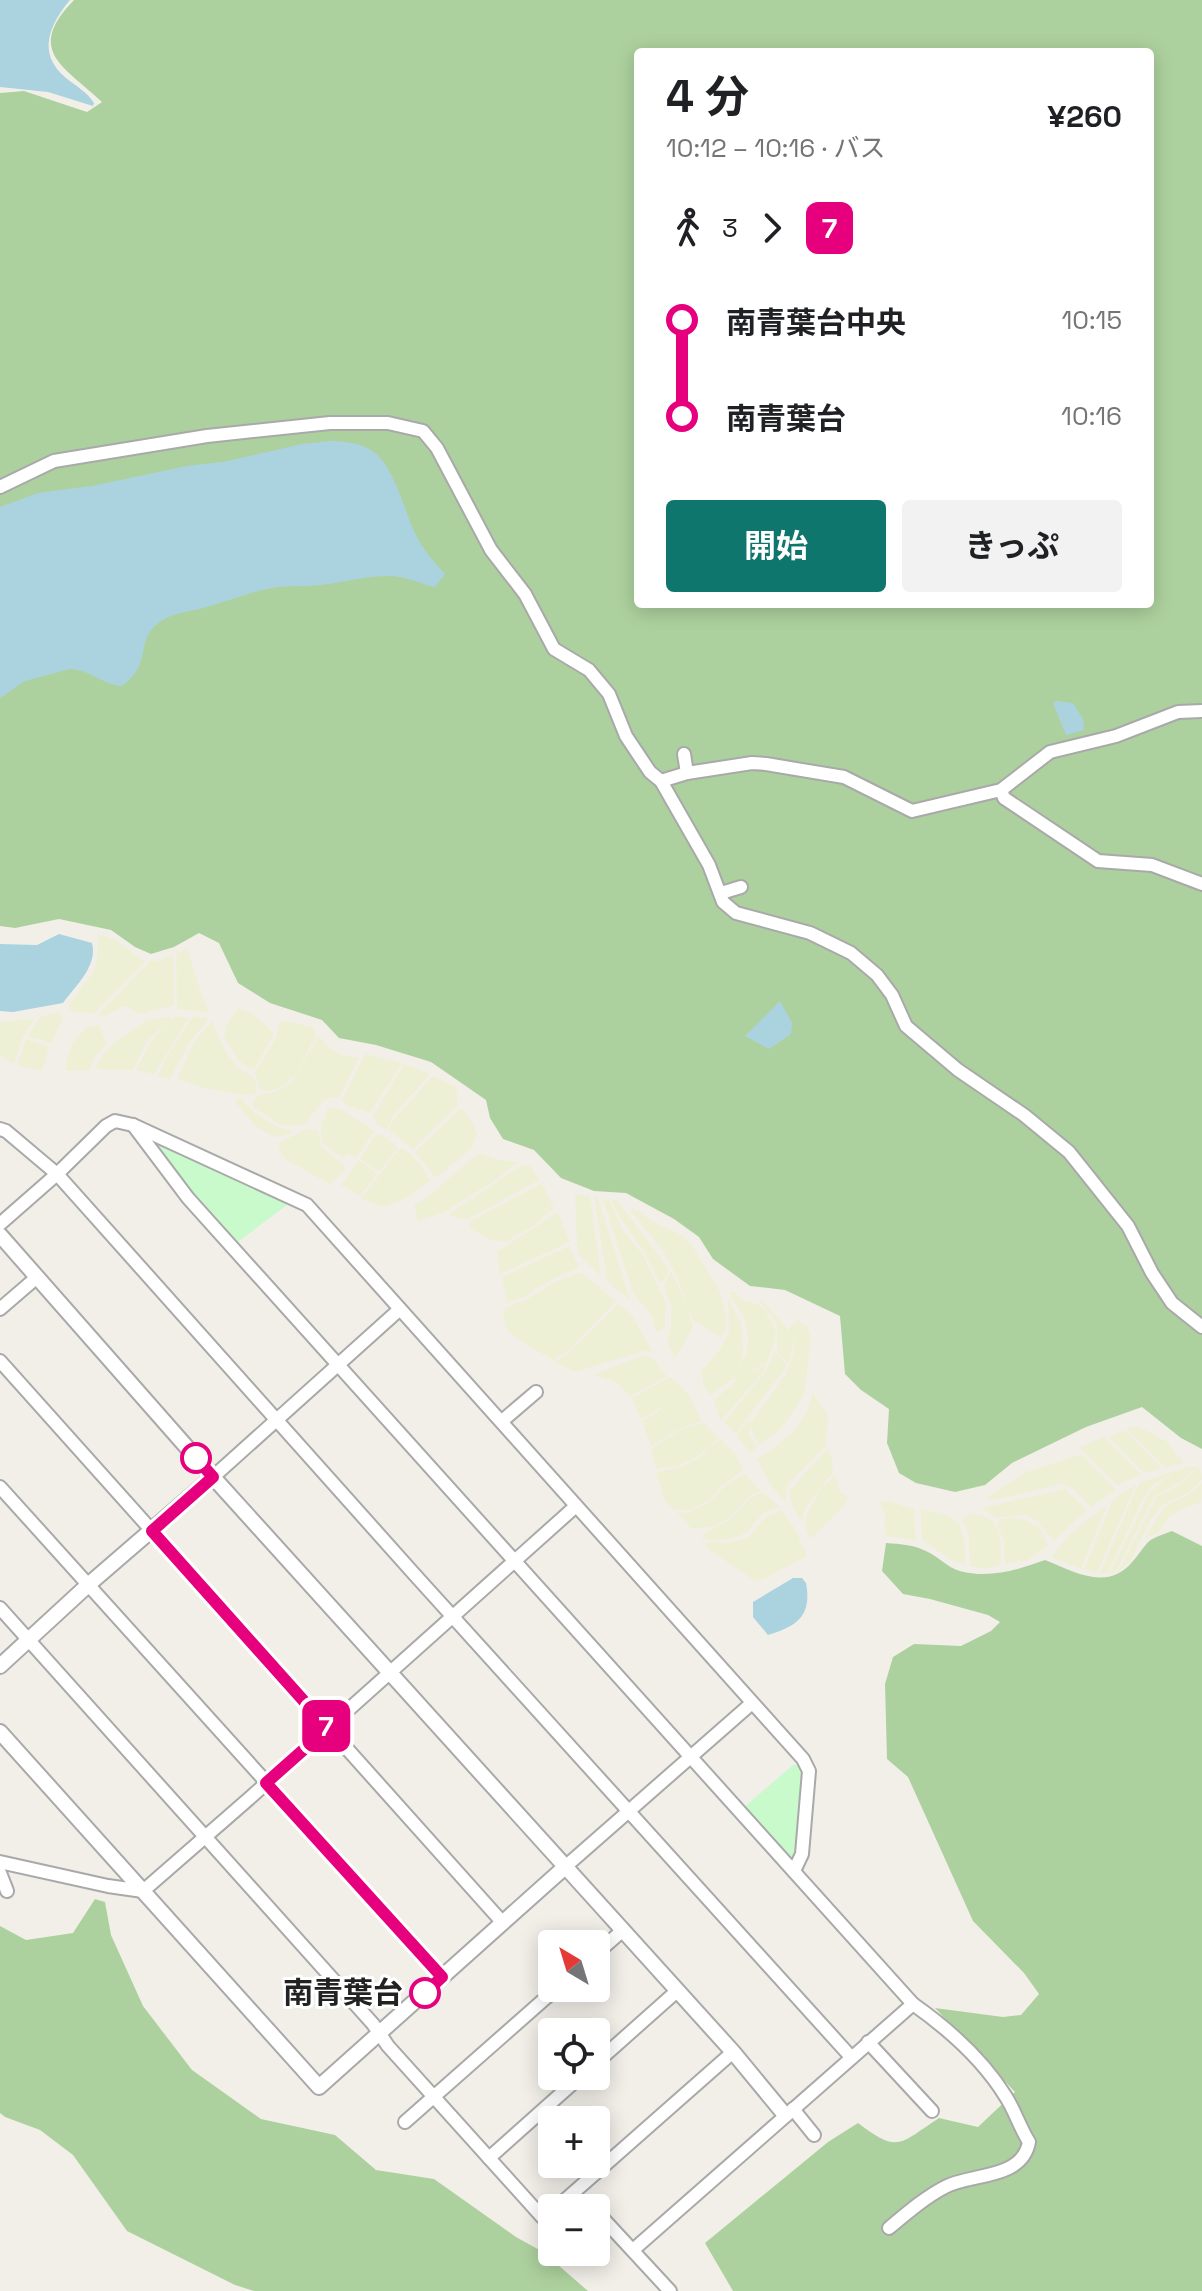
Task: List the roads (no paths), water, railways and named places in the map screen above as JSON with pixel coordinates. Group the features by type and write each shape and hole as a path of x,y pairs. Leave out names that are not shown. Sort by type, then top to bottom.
{"street":[{"path":"0,487 54,461 221,434 330,423 388,423 423,431 437,448 491,550 525,594 554,649 589,670 609,694 626,736 650,772 661,781 709,865 723,902 736,913 810,933 851,953 877,975 892,995 906,1026 917,1037 1069,1152 1128,1226 1152,1273 1172,1303 1202,1327"},
{"path":"661,781 687,773 752,763 844,777 912,811 1001,790 1050,752 1116,736 1178,712 1202,711"},
{"path":"684,754 687,773"},
{"path":"1001,790 1004,798 1098,861 1152,865 1202,884"},
{"path":"721,893 741,887"},
{"path":"0,1224 115,1121 133,1125 307,1205 803,1759 809,1771 802,1854 794,1871"},
{"path":"133,1125 188,1198 913,2004 934,2019 987,2072 1007,2099 1029,2142 1024,2156 1004,2171 947,2186 923,2200 889,2228"},
{"path":"0,1129 57,1174 851,2057"},
{"path":"0,1235 213,1477 677,1991 814,2135"},
{"path":"0,1309 36,1278"},
{"path":"0,1666 400,1309"},
{"path":"0,1361 503,1923"},
{"path":"502,1421 536,1392"},
{"path":"0,1487 442,1977"},
{"path":"0,1862 143,1891 576,1506"},
{"path":"0,1608 538,2212"},
{"path":"0,1732 319,2087 752,1703"},
{"path":"0,1873 7,1891"},
{"path":"610,1942 623,1930"},
{"path":"610,2051 677,1991"},
{"path":"405,2122 541,2002"},
{"path":"633,2250 913,2004"},
{"path":"868,2042 932,2111"},
{"path":"572,2194 733,2052"},
{"path":"489,2158 565,2090"},
{"path":"578,2189 582,2194"},
{"path":"610,2225 670,2291"}],"water":[{"path":"0,0 70,0 52,29 49,39 51,59 66,78 88,96 93,106 48,92 0,87"},
{"path":"330,441 367,448 387,467 418,539 445,574 435,587 384,576 255,592 174,615 156,625 146,639 137,670 122,686 70,669 25,681 0,698 0,507 38,493 92,486"},
{"path":"1053,703 1073,703 1083,719 1084,730 1066,735"},
{"path":"59,934 92,943 93,951 89,967 63,1003 13,1012 0,1011 0,944 37,945"},
{"path":"780,1001 792,1023 791,1034 769,1049 745,1036"},
{"path":"793,1578 802,1578 806,1583 805,1611 795,1623 768,1635 753,1617 753,1602"}],"place":[{"name":"南青葉台","path":"425,1993"}]}
